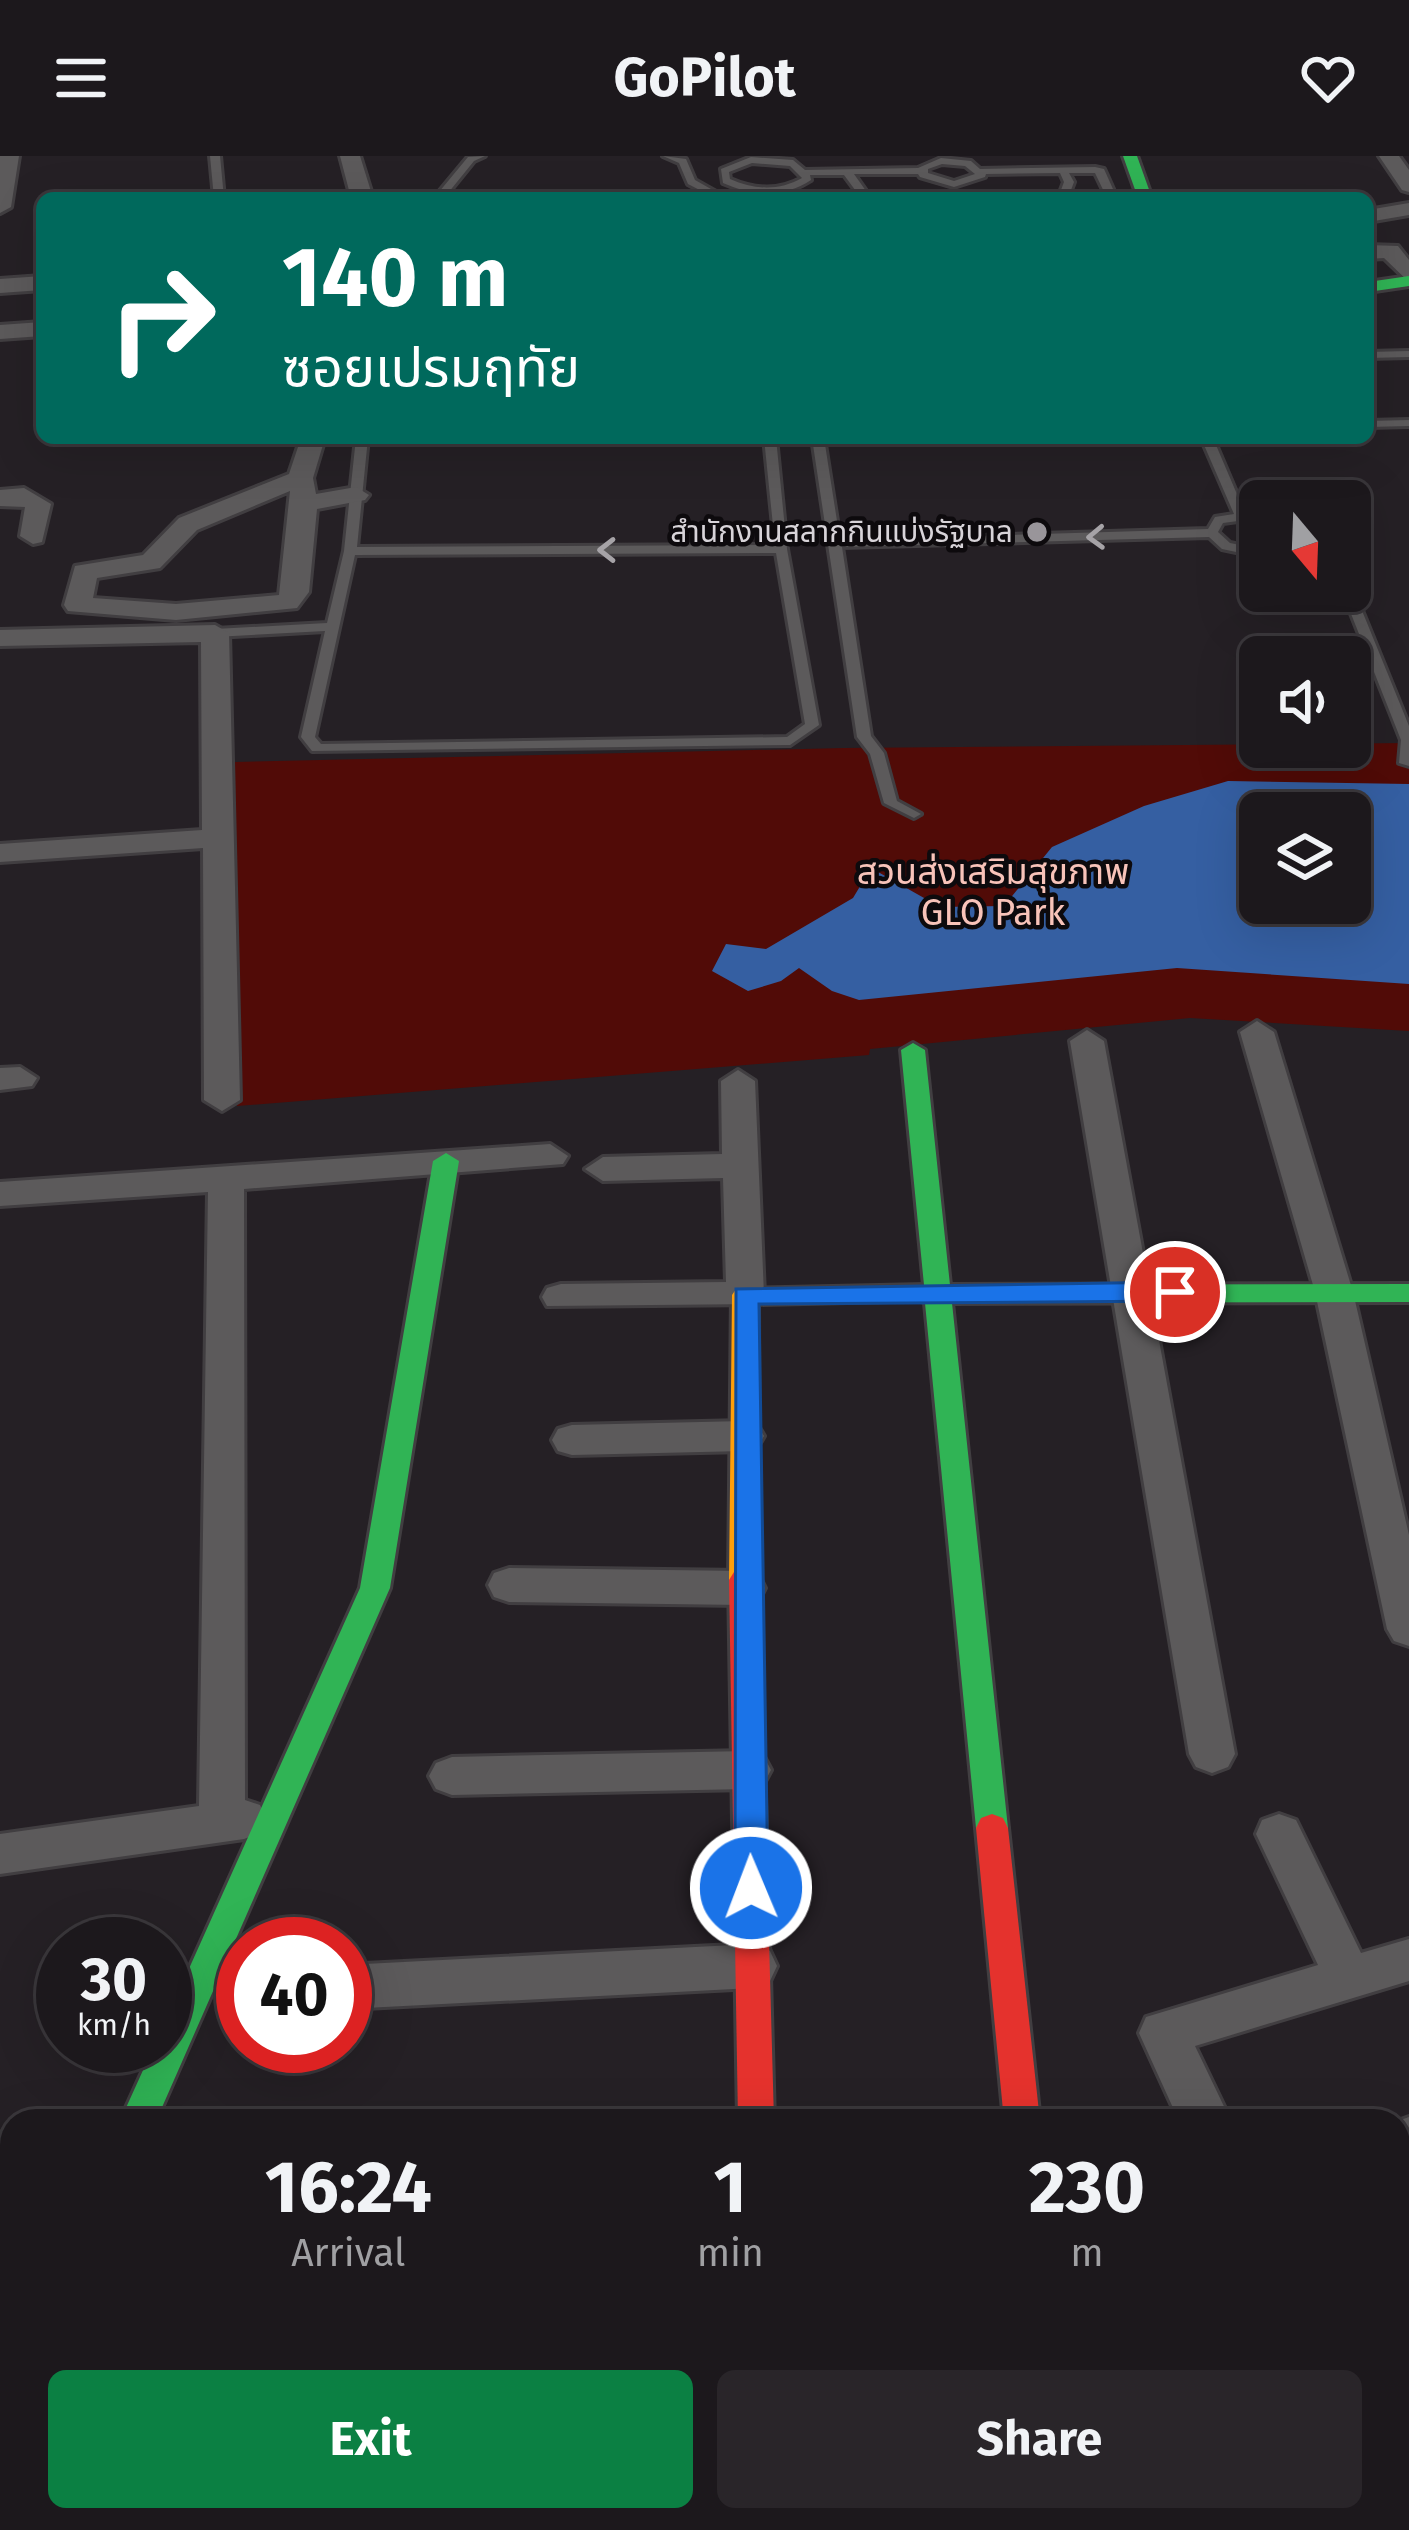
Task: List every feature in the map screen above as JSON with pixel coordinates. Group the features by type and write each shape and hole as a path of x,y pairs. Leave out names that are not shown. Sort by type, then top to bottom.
{"street":[{"path":"0,207 9,156"},
{"path":"350,156 360,192"},
{"path":"1130,156 1143,192"},
{"path":"1389,156 1409,186"},
{"path":"1374,286 1409,278 1383,241 1409,209"},
{"path":"0,286 36,283"},
{"path":"0,311 36,308"},
{"path":"0,332 36,329"},
{"path":"312,444 302,490 296,592 287,602 266,608 176,611 77,605 85,572 152,562 188,524 302,490 356,495"},
{"path":"0,498 24,496 38,504 33,536"},
{"path":"0,638 215,632 222,1100"},
{"path":"0,854 218,838"},
{"path":"1257,1032 1334,1292 1409,1629"},
{"path":"1087,1041 1135,1292 1212,1754"},
{"path":"913,1050 1021,2109"},
{"path":"738,1081 746,1295 744,1588 756,2109"},
{"path":"0,1194 550,1156"},
{"path":"143,2109 375,1588 446,1161"},
{"path":"603,1169 741,1166"},
{"path":"222,1822 226,1179"},
{"path":"561,1297 1409,1293"},
{"path":"572,1440 744,1436"},
{"path":"509,1585 744,1588"},
{"path":"452,1776 748,1770"},
{"path":"0,1854 273,1814"},
{"path":"1279,1834 1349,1978"},
{"path":"1199,2109 1164,2033 1409,1960"},
{"path":"372,1986 753,1966"}],"lane":[{"path":"215,156 218,192"},
{"path":"444,192 471,159 480,156"},
{"path":"668,156 683,161 688,176 713,192"},
{"path":"723,176 730,166 750,158 775,158 808,172 922,171 932,159 961,159 983,171 1101,171 1110,192"},
{"path":"1064,170 1069,182 1065,192"},
{"path":"922,171 928,178 954,184 979,178 983,171"},
{"path":"786,192 803,183 808,172"},
{"path":"847,172 862,192"},
{"path":"688,176 723,176 733,185 768,192"},
{"path":"751,192 755,190"},
{"path":"1374,355 1409,354"},
{"path":"1374,424 1409,423"},
{"path":"361,444 350,551 308,737 317,748 790,741 812,725 781,549 771,444"},
{"path":"819,444 864,736 877,753 891,803 914,814"},
{"path":"1210,444 1239,512"},
{"path":"1213,533 1219,520 1239,514"},
{"path":"835,544 1213,533 1226,546 1239,549"},
{"path":"350,551 781,549"},
{"path":"1356,612 1408,740 1406,764"},
{"path":"215,632 333,627"}],"green space":[{"name":"สวนส่งเสริมสุขภาพ GLO Park","path":"1371,743 1409,743 1409,1031 1190,1018 870,1049 869,1055 237,1106 235,762 1239,745 1239,768 1371,768"}],"water":[{"path":"1228,781 1409,784 1409,984 1177,968 859,1000 832,991 799,968 781,981 748,991 712,971 726,944 766,949 853,898 871,868 940,907 1004,906 1052,847 1144,806"}],"traffic: fast":[{"path":"1130,156 1143,192"},
{"path":"1374,286 1409,281"},
{"path":"913,1050 992,1828"},
{"path":"143,2109 375,1588 446,1161"},
{"path":"925,1294 1409,1293"}],"traffic: slow":[{"path":"744,1580 745,1295 925,1294"}],"traffic: jam":[{"path":"744,1580 756,2109"},
{"path":"992,1828 1021,2109"}],"place":[{"name":"สำนักงานสลากกินแบ่งรัฐบาล","path":"1037,532"}],"route":[{"path":"751,1888 744,1588 746,1295 1175,1292"}]}
